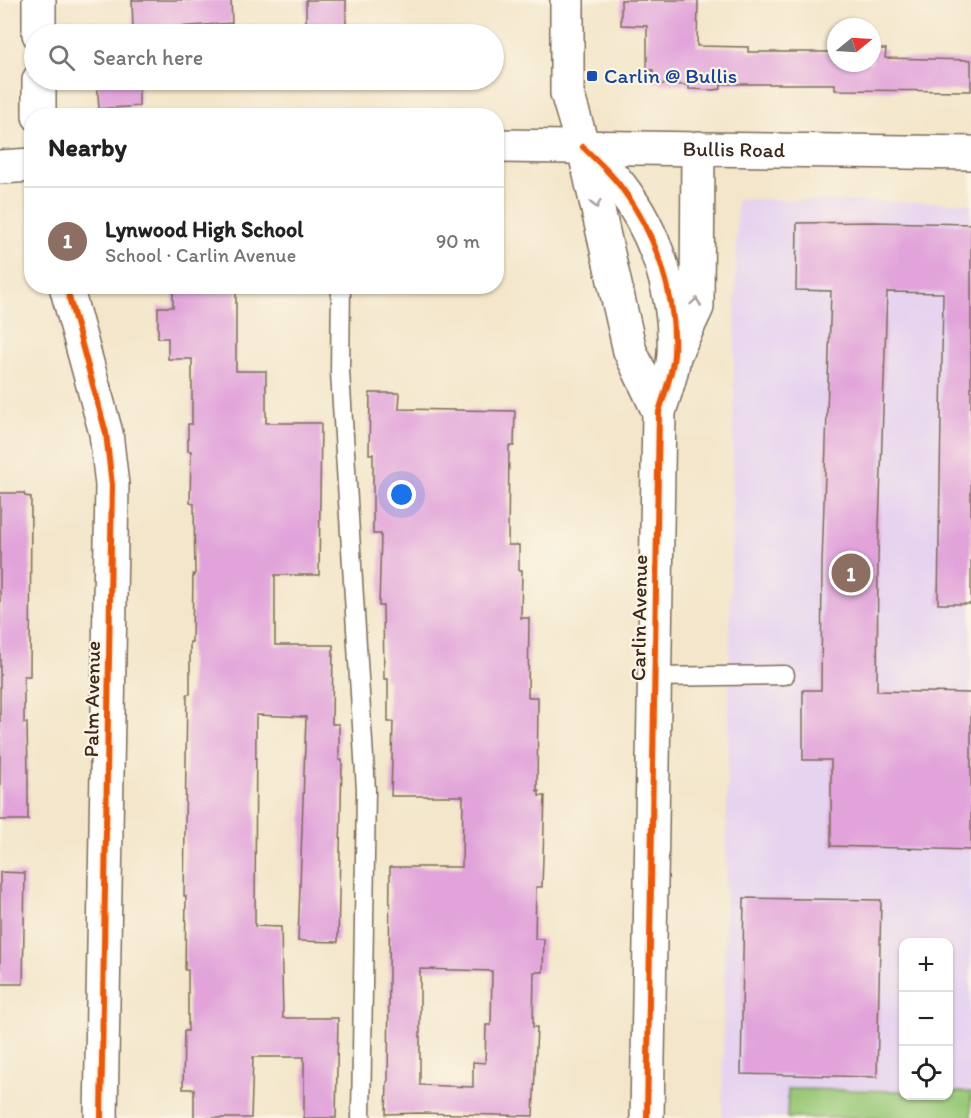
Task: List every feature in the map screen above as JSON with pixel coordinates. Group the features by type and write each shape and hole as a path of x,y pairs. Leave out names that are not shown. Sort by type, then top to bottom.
{"street":[{"path":"39,0 39,24"},
{"name":"Carlin Avenue","path":"567,0 567,93 583,147 630,351 659,412"},
{"path":"39,90 39,108"},
{"name":"Bullis Road","path":"504,146 971,153"},
{"name":"Carlin Avenue","path":"583,147 620,186 644,223 666,286 672,321 674,356 659,412 647,1118"},
{"path":"674,356 697,307 698,148"},
{"path":"0,167 24,166"},
{"name":"Palm Avenue","path":"68,294 106,432 112,485 101,1118"}],"lane":[{"path":"341,294 340,372 366,790 361,1118"},
{"path":"654,677 785,675"}],"shaded area":[{"path":"737,199 971,203 971,1118 722,1118"}],"green space":[{"path":"788,1089 899,1091 899,1100 953,1100 953,1092 971,1092 971,1118 787,1118"}],"building":[{"path":"132,0 231,0 232,23 133,24"},
{"path":"306,0 346,0 346,24 306,24"},
{"path":"621,0 698,0 697,46 748,47 748,52 827,52 827,72 881,72 881,49 886,49 885,58 971,60 971,91 835,90 835,84 721,84 721,89 712,90 689,89 689,85 660,84 660,82 653,82 653,70 647,70 647,26 621,25"},
{"path":"98,90 139,90 139,106 99,108"},
{"path":"797,223 971,224 971,604 938,604 943,293 887,292 878,557 877,691 971,693 971,850 831,846 831,760 803,760 803,690 821,690 822,564 831,291 796,290"},
{"path":"173,294 236,294 236,371 266,371 266,423 321,423 319,575 275,575 275,645 333,645 332,724 339,724 339,760 342,760 338,942 298,941 306,717 256,715 255,926 281,927 283,1018 338,1018 336,1118 304,1118 304,1057 253,1057 251,1118 194,1118 194,1089 183,1089 184,1031 188,1031 188,970 185,970 186,896 184,896 187,694 190,694 193,574 195,575 194,504 190,503 191,451 188,451 188,424 192,424 192,359 168,359 168,338 158,338 158,307 173,307"},
{"path":"370,393 400,393 399,409 515,411 514,446 509,446 508,545 519,545 519,570 522,570 521,618 529,618 528,697 538,697 537,791 539,791 539,796 545,796 542,887 536,887 535,939 544,939 543,972 534,972 533,1027 537,1027 533,1116 386,1114 390,867 462,867 463,796 391,796 393,722 388,722 388,679 384,679 383,606 379,606 381,534 373,534 373,454 369,454","holes":["420,969 492,971 491,1025 486,1025 485,1063 473,1062 473,1087 420,1085"]},
{"path":"0,493 24,493 25,496 31,497 30,676 24,676 28,820 0,820"},
{"path":"0,872 25,873 23,984 0,984"},
{"path":"744,898 881,900 877,1077 741,1074"}],"cycle path":[{"path":"583,147 617,182 644,224 662,266 668,288 674,332 672,369 659,412 647,1118"},
{"path":"68,294 106,433 112,485 101,1118"}],"place":[{"name":"Carlin @ Bullis","path":"592,76"},
{"name":"Lynwood High School","path":"851,573"}]}
